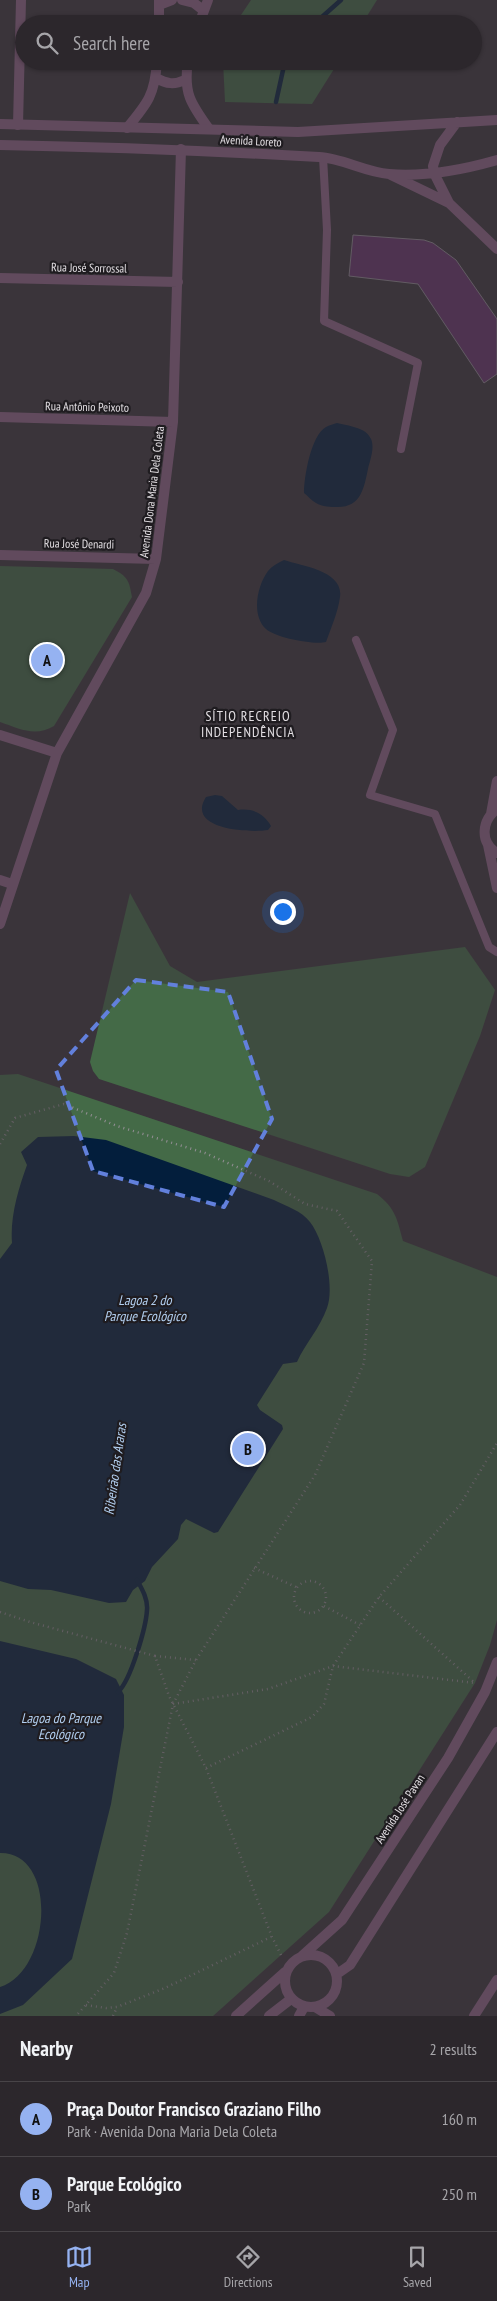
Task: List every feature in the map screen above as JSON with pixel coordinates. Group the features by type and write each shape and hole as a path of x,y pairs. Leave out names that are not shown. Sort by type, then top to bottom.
{"street":[{"path":"21,0 21,15"},
{"path":"158,15 159,2 172,0"},
{"path":"182,0 194,3 203,10"},
{"path":"202,15 208,0"},
{"path":"18,124 19,70"},
{"path":"127,128 149,101 156,70"},
{"path":"187,70 185,80 190,101 209,129"},
{"path":"156,78 166,83 176,84 185,80"},
{"name":"Avenida Loreto","path":"0,124 298,132 497,120"},
{"path":"449,203 434,173 434,166 440,144 457,122"},
{"name":"Avenida Loreto","path":"0,145 181,149 322,157 388,174 434,173 469,168 497,160"},
{"name":"Avenida Dona Maria Dela Coleta","path":"0,924 57,753 146,593 156,559 174,422 181,149"},
{"path":"388,174 449,203 497,249"},
{"name":"Rua José Sorrossal","path":"0,278 178,282"},
{"name":"Rua Antônio Peixoto","path":"0,417 174,422"},
{"name":"Rua José Denardi","path":"0,555 156,559"},
{"path":"0,735 57,753"},
{"path":"497,781 494,811 484,828 497,888"},
{"path":"488,844 497,853"},
{"path":"0,880 12,884"},
{"name":"Avenida José Pavan","path":"302,1956 342,1920 448,1758 485,1692 497,1662"},
{"path":"337,1974 350,1965 497,1732"},
{"path":"236,2016 285,1972 292,1962 302,1956 313,1954 323,1957 332,1964 337,1974 336,1988 328,2001 310,2007 299,2016"},
{"path":"285,1972 284,1986 291,1999 330,2016"},
{"path":"474,2016 497,1980"},
{"path":"269,2016 291,1999"}],"lane":[{"path":"322,157 327,230 324,321 418,363 401,449"},
{"path":"356,640 393,730 370,795 435,814 489,946 497,952"}],"path":[{"path":"0,1144 15,1118 64,1104 117,1126 205,1153 269,1181 305,1204 336,1211 372,1261 364,1363 315,1475 196,1660 173,1704 127,1932 114,1974 76,2016"},
{"path":"206,1768 312,1717 324,1704 333,1666 378,1597 460,1504 497,1443"},
{"path":"254,1568 296,1588"},
{"path":"305,1581 317,1582 325,1590 326,1601 324,1606 315,1613 303,1612 293,1599 296,1588 305,1581"},
{"path":"173,1704 268,1690 333,1666 474,1682 378,1597"},
{"path":"324,1606 360,1625"},
{"path":"0,1612 125,1649 155,1656 196,1660"},
{"path":"155,1656 173,1704 206,1768 272,1937 281,1955"},
{"path":"86,2005 106,2008 116,2006 165,1988 272,1937"},
{"path":"113,2016 116,2006"}],"highlighted area":[{"path":"136,980 228,992 272,1119 224,1207 93,1171 56,1070"}],"green space":[{"path":"251,0 377,0 368,15 241,15"},
{"path":"223,70 333,70 312,104 225,102"},
{"path":"0,566 113,569 125,577 130,587 132,597 54,726 40,731 27,731 0,722"},
{"path":"130,893 170,966 197,982 465,947 495,990 480,1036 425,1167 409,1177 390,1174 99,1079 93,1071 90,1062"},
{"path":"18,1074 377,1194 392,1210 403,1241 497,1277 497,1620 490,1645 475,1683 329,1912 213,2016 0,2016 0,1075"}],"water":[{"path":"337,423 356,428 369,435 372,450 365,483 357,500 346,506 327,507 314,502 304,493 305,477 309,457 316,438 326,427"},
{"path":"284,560 311,567 329,575 339,588 338,608 326,642 320,643 286,638 266,629 261,623 258,616 257,600 261,584 270,569"},
{"path":"222,796 238,810 257,812 271,826 268,830 248,831 235,830 212,823 204,816 202,808 206,797"},
{"name":"Lagoa 2 do Parque Ecológico","path":"74,1136 106,1140 274,1200 294,1209 307,1218 315,1230 324,1252 329,1276 329,1299 320,1322 297,1362 283,1364 257,1405 260,1410 282,1425 283,1429 218,1532 214,1533 186,1519 181,1525 178,1539 152,1567 145,1581 133,1590 126,1602 109,1603 51,1590 28,1589 0,1581 0,1259 12,1243 12,1223 15,1204 27,1165 21,1152 38,1137"},
{"name":"Lagoa do Parque Ecológico","path":"0,1641 76,1659 116,1679 124,1695 124,1727 111,1804 72,1959 23,2005 0,2014 0,1987 17,1977 30,1960 38,1938 41,1914 39,1891 32,1871 19,1858 0,1853"}],"building":[{"path":"353,235 424,240 433,243 456,260 497,319 497,374 484,383 418,284 349,276"}],"waterway":[{"path":"324,15 341,0"},
{"path":"276,102 283,70"},
{"name":"Ribeirão das Araras","path":"118,1692 133,1665 146,1618 147,1602 137,1580"}],"place":[{"name":"Praça Doutor Francisco Graziano Filho","path":"47,660"},
{"name":"Parque Ecológico","path":"248,1449"}],"district":[{"name":"SÍTIO RECREIO INDEPENDÊNCIA","path":"248,724"}]}
